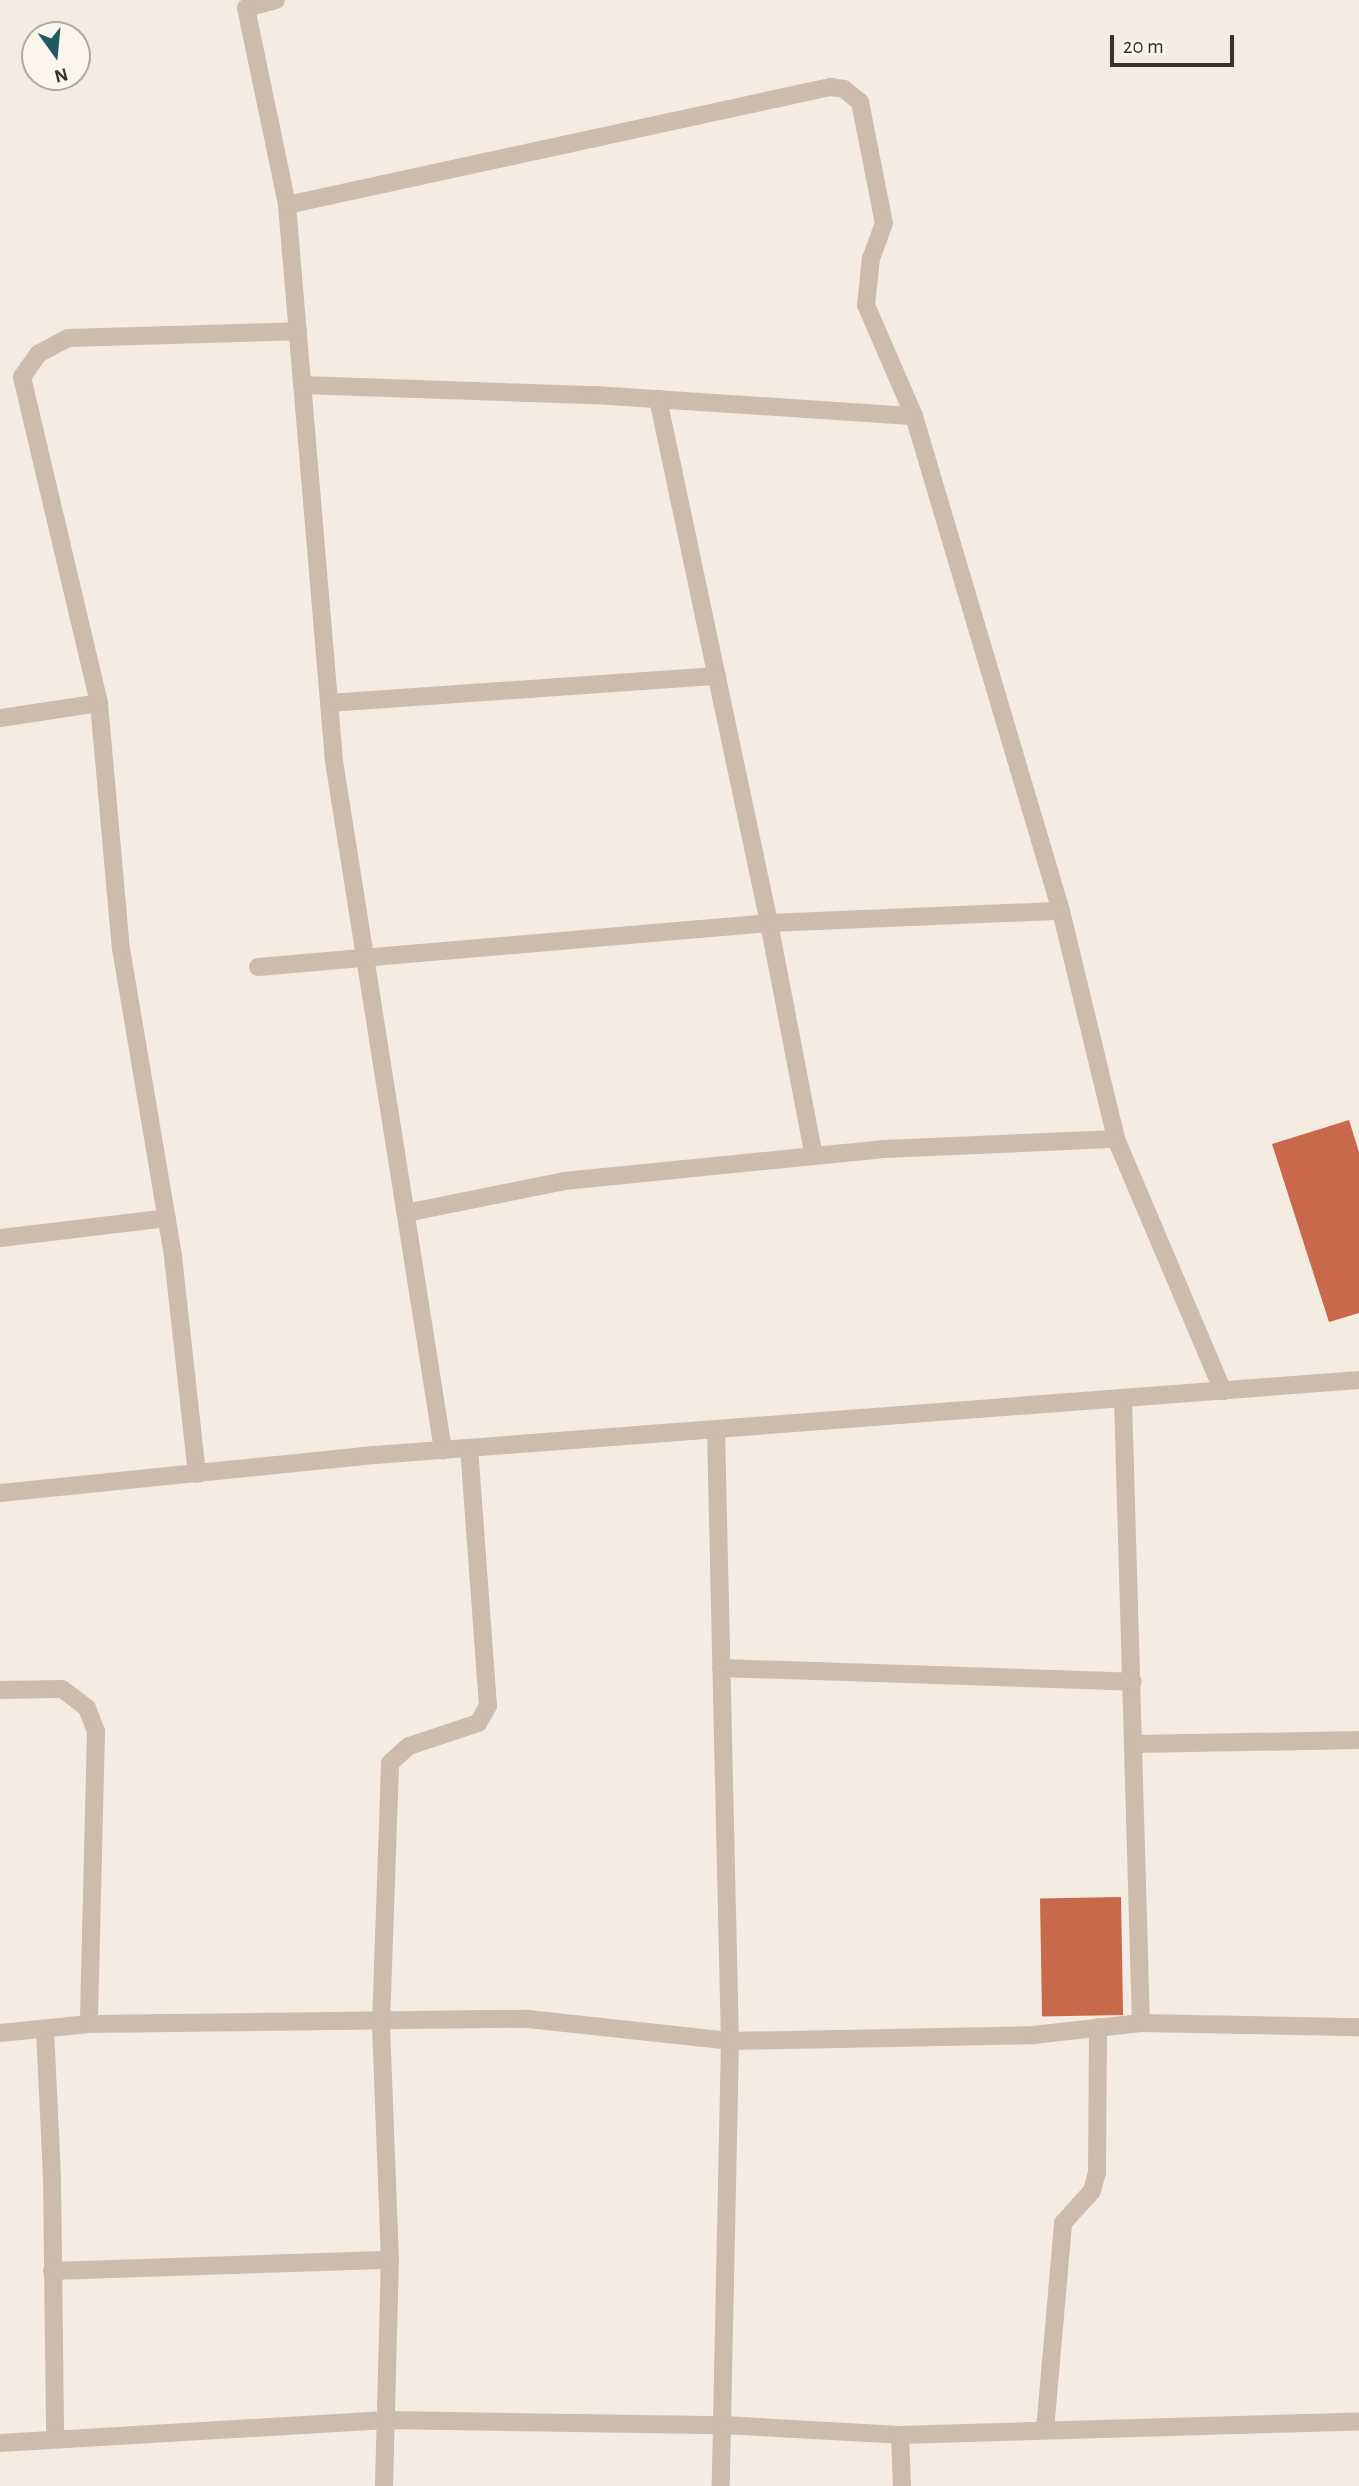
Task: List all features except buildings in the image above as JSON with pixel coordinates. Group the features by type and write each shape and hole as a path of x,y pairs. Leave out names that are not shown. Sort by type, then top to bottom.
{"street":[{"path":"276,0 246,8 287,205 329,703 363,956 443,1450"},
{"path":"287,205 830,87 844,89 860,102 884,223 871,258 866,305 914,416 1060,912 1116,1139 1223,1391"},
{"path":"197,1474 167,1218 121,950 99,703 22,377 38,354 68,338 298,331"},
{"path":"302,385 658,399 914,416"},
{"path":"658,399 769,923 814,1156"},
{"path":"329,703 717,676"},
{"path":"0,718 99,703"},
{"path":"258,967 769,923 1060,912"},
{"path":"406,1213 564,1181 814,1156 1116,1139"},
{"path":"0,1238 167,1218"},
{"path":"0,1493 443,1450 1359,1380"},
{"path":"1124,1399 1141,2023"},
{"path":"716,1431 730,2042 721,2486"},
{"path":"384,2486 390,2260 382,2024 390,1763 409,1746 478,1723 488,1706 469,1449"},
{"path":"721,1668 1133,1682"},
{"path":"0,1690 62,1689 76,1696 87,1708 96,1731 89,2024"},
{"path":"1135,1744 1359,1740"},
{"path":"0,2034 89,2024 382,2024 528,2019 730,2042 1033,2035 1141,2023 1359,2028"},
{"path":"1045,2430 1063,2223 1092,2191 1097,2172 1098,2027"},
{"path":"45,2029 55,2439"},
{"path":"52,2271 390,2260"},
{"path":"0,2443 386,2420 723,2425 900,2434 1359,2421"},
{"path":"900,2434 902,2486"}]}
